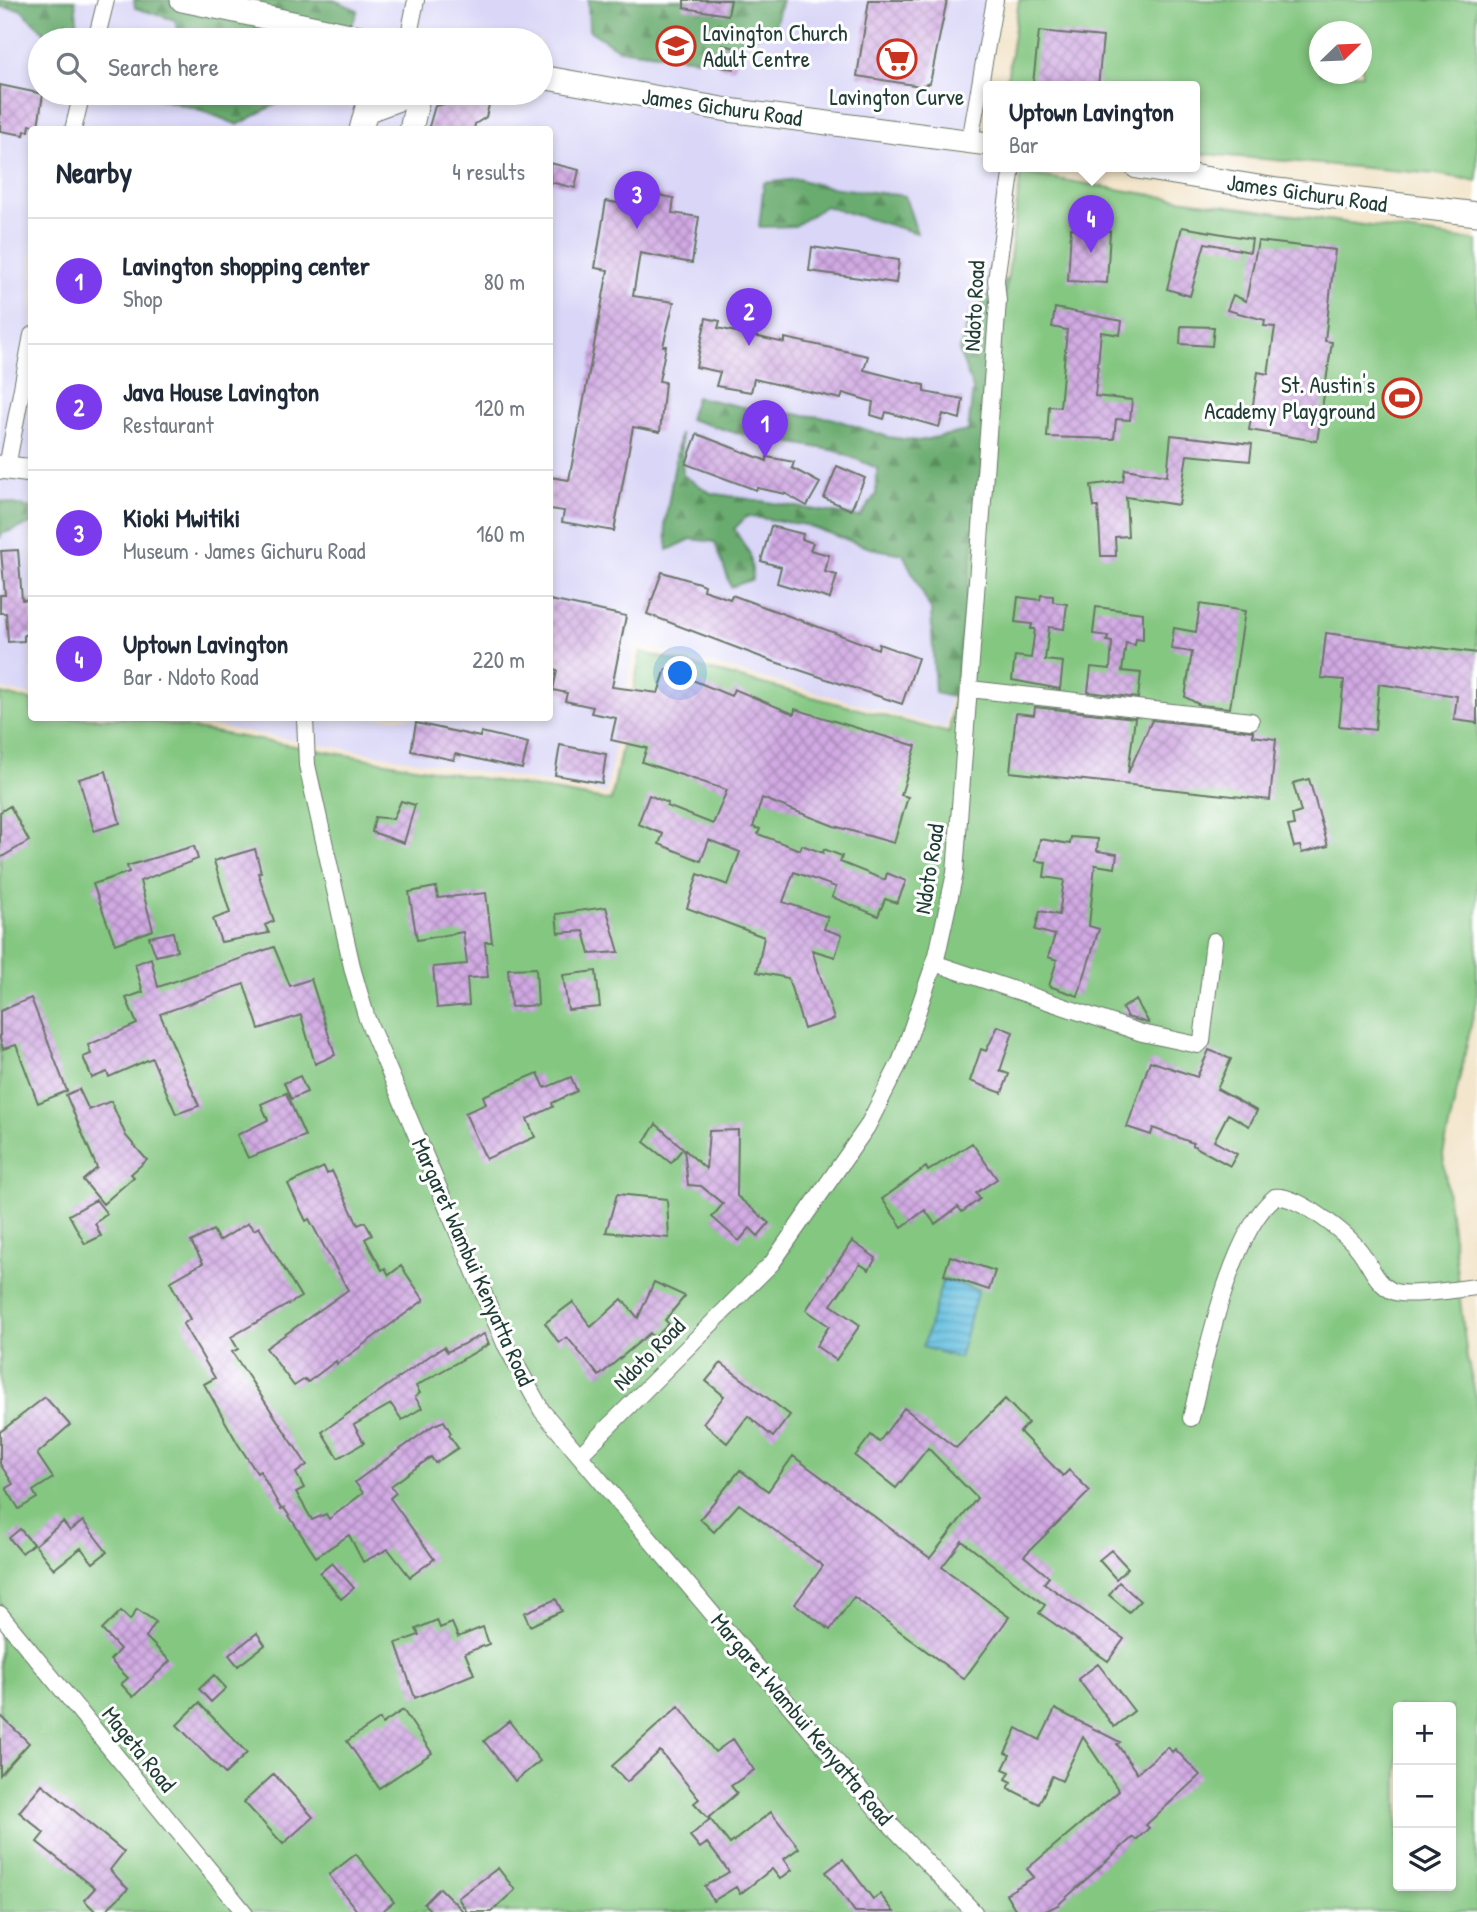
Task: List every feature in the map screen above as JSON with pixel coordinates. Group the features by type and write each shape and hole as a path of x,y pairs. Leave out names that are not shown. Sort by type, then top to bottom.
{"main road":[{"path":"182,0 316,28"},
{"name":"James Gichuru Road","path":"553,79 728,110 979,142"},
{"path":"362,126 366,111 383,105"},
{"path":"412,126 415,105"},
{"name":"James Gichuru Road","path":"1167,172 1277,190 1477,214"},
{"path":"4,467 28,470"}],"street":[{"path":"99,28 106,0"},
{"path":"410,28 416,0"},
{"path":"986,81 995,0"},
{"path":"74,126 79,105"},
{"path":"979,142 983,106"},
{"name":"Ndoto Road","path":"580,1455 772,1263 872,1117 901,1060 934,963 956,873 998,301 996,280 1011,172"},
{"path":"4,467 28,354"},
{"path":"970,689 1251,721"},
{"name":"Margaret Wambui Kenyatta Road","path":"305,721 310,776 353,971 367,1019 505,1344 542,1411 886,1819 974,1912"},
{"path":"934,963 1142,1033 1198,1045 1202,1041 1214,941"},
{"path":"1191,1419 1226,1282 1257,1218 1275,1197 1285,1196 1296,1200 1349,1241 1359,1249 1380,1281 1395,1292 1477,1287"},
{"name":"Mageta Road","path":"0,1614 244,1912"}],"shaded area":[{"path":"0,0 988,0 963,156 983,159 983,172 1016,172 946,728 635,643 606,793 183,721 553,721 553,126 28,126 28,694 0,689"}],"green space":[{"path":"0,0 75,0 78,28 40,28 20,9 0,7"},
{"path":"134,0 334,0 358,10 351,28 177,28 175,20 135,8"},
{"path":"588,0 782,0 774,30 696,59 618,49 589,30"},
{"path":"1019,0 1477,0 1477,181 1436,174 1200,154 1200,81 1007,81"},
{"path":"182,105 274,105 238,125"},
{"path":"1021,173 1158,196 1477,241 1477,997 1443,1155 1467,1358 1477,1401 1477,1912 0,1912 0,694 28,699 28,721 150,721 611,801 641,652 949,733"},
{"path":"798,179 838,188 905,196 917,233 825,206 795,226 759,227 764,183"},
{"path":"1015,271 993,707 935,693 931,610 903,554 870,548 806,525 747,516 734,529 750,554 753,579 731,587 715,542 691,539 668,550 665,523 680,433 683,475 711,493 860,517 876,494 877,468 837,451 736,433 689,419 696,397 757,410 831,418 888,437 918,441 968,431 973,389 959,351 972,310"},
{"path":"0,501 28,507 28,525 1,534 0,539"}],"water":[{"path":"943,1279 978,1290 959,1358 923,1347"}],"building":[{"path":"684,0 731,0 728,15 684,8"},
{"name":"Lavington Curve","path":"869,0 947,0 930,83 920,86 857,76"},
{"path":"1039,31 1103,37 1099,81 1033,81"},
{"path":"722,45 737,48 734,69 719,67"},
{"path":"0,85 28,91 28,105 41,105 38,126 28,126 24,135 0,131"},
{"path":"489,105 486,117 475,126 429,126 435,106"},
{"path":"553,164 579,170 575,188 553,183"},
{"path":"648,193 674,198 672,213 699,217 692,263 640,253 633,296 674,302 663,346 666,346 659,381 665,382 660,432 633,427 614,531 562,522 564,511 553,509 553,477 569,480 608,270 595,268 606,201 645,208"},
{"path":"1182,227 1252,239 1250,252 1205,243 1190,296 1167,289"},
{"path":"1071,228 1110,231 1107,283 1068,281"},
{"path":"1258,241 1335,250 1325,341 1332,342 1317,441 1249,430 1258,372 1268,374 1275,327 1264,326 1265,320 1227,310 1233,295 1246,301"},
{"path":"812,247 899,260 896,283 809,271"},
{"path":"1055,308 1122,321 1120,335 1101,332 1095,396 1132,400 1130,420 1116,419 1114,439 1047,437 1049,406 1060,407 1067,330 1052,327"},
{"path":"706,318 720,321 718,328 785,343 785,338 868,356 864,370 924,385 924,392 963,399 960,419 943,414 939,427 886,412 884,419 871,415 873,402 843,393 841,399 754,379 751,392 716,386 720,372 696,367"},
{"path":"1181,326 1214,327 1212,346 1180,344"},
{"path":"697,434 767,461 767,457 794,462 792,468 820,483 807,506 786,494 757,488 756,490 686,464"},
{"path":"1171,435 1252,444 1250,461 1187,455 1179,505 1126,497 1128,536 1115,537 1116,556 1101,556 1098,507 1094,507 1091,485 1123,481 1125,469 1167,476"},
{"path":"837,466 865,478 851,510 824,498"},
{"path":"771,526 803,534 802,539 813,543 810,550 829,555 825,572 837,575 830,599 777,583 781,567 761,561"},
{"path":"18,550 22,600 28,599 28,634 24,635 24,641 8,642 6,613 0,613 0,595 5,595 1,551"},
{"path":"662,572 704,585 703,590 730,599 732,595 878,649 879,644 918,658 902,704 769,660 647,614"},
{"path":"1041,595 1053,596 1053,602 1067,604 1064,629 1049,627 1045,660 1063,662 1060,689 1012,680 1015,656 1031,658 1035,629 1031,629 1032,624 1015,622 1018,597 1040,600"},
{"path":"553,601 626,616 612,687 658,693 666,669 731,696 734,689 794,714 795,709 916,746 901,795 908,797 894,843 834,826 762,798 753,827 760,829 758,834 800,850 802,845 823,853 824,849 842,856 840,862 885,880 887,873 906,881 897,903 885,899 878,916 832,897 836,887 794,872 783,902 828,917 824,929 842,935 835,957 812,950 834,1019 804,1029 788,978 757,972 764,937 687,908 698,874 728,885 740,852 709,840 701,861 659,844 663,834 638,824 649,795 668,803 667,806 713,824 727,790 642,762 647,748 611,740 616,718 591,713 593,707 565,701 567,693 553,690 557,670 553,669"},
{"path":"1200,604 1245,611 1230,708 1200,705 1185,697 1192,652 1171,649 1174,628 1196,632"},
{"path":"1096,607 1143,613 1143,640 1136,639 1135,645 1126,643 1122,671 1141,673 1138,698 1088,692 1091,667 1110,669 1112,642 1107,641 1108,636 1093,634"},
{"path":"1326,633 1477,653 1477,723 1454,720 1457,696 1379,684 1375,730 1339,726 1344,680 1321,678"},
{"path":"1035,707 1135,718 1128,773 1152,720 1253,731 1253,736 1276,739 1270,800 1010,772 1016,713 1034,715"},
{"path":"416,723 480,737 481,732 528,743 522,769 455,754 454,760 411,751"},
{"path":"560,745 606,754 602,783 555,775"},
{"path":"106,771 120,823 94,831 79,779"},
{"path":"1309,779 1328,846 1302,853 1300,846 1294,847 1288,826 1294,825 1292,815 1301,812 1293,783"},
{"path":"401,801 415,805 404,843 372,832 375,817 393,819"},
{"path":"10,806 29,841 0,858 0,812"},
{"path":"1071,837 1098,839 1097,851 1117,854 1115,868 1095,865 1089,926 1099,929 1078,996 1049,986 1057,960 1048,957 1055,935 1035,930 1040,911 1059,915 1064,880 1044,877 1046,862 1036,861 1040,839 1070,844"},
{"path":"194,846 198,859 140,881 153,930 115,944 93,884 129,872 127,866"},
{"path":"255,849 261,872 258,873 274,921 265,925 269,933 221,942 213,919 230,913 214,861"},
{"path":"436,887 438,898 486,893 492,942 485,942 488,977 467,978 469,1005 437,1008 433,967 467,964 463,932 417,940 409,892"},
{"path":"606,907 619,952 590,954 584,931 558,933 556,914"},
{"path":"173,932 177,951 156,956 149,937"},
{"path":"274,947 290,986 311,979 335,1055 315,1064 301,1015 259,1029 244,984 160,1014 199,1106 176,1114 152,1058 109,1077 107,1072 92,1078 83,1057 91,1054 88,1045 137,1024 126,998 143,992 135,964 151,958 158,987"},
{"path":"536,968 538,1005 511,1007 508,969"},
{"path":"596,971 600,1007 568,1010 563,975"},
{"path":"31,998 67,1091 38,1103 16,1045 3,1049 0,1039 0,1011"},
{"path":"1136,1000 1149,1023 1127,1017 1122,1008"},
{"path":"998,1026 1013,1032 1000,1071 1009,1074 1002,1093 970,1081 981,1049 986,1051"},
{"path":"1209,1050 1231,1059 1217,1089 1257,1111 1249,1126 1228,1114 1214,1141 1237,1154 1230,1166 1192,1145 1193,1143 1153,1128 1151,1135 1127,1127 1150,1061 1197,1077"},
{"path":"538,1073 545,1088 571,1077 577,1091 552,1103 553,1107 527,1119 535,1137 486,1159 465,1113 486,1104 483,1096"},
{"path":"300,1076 307,1092 291,1099 284,1083"},
{"path":"79,1089 89,1110 111,1101 126,1136 147,1160 131,1174 134,1177 103,1204 83,1180 97,1168 66,1095"},
{"path":"286,1093 305,1136 248,1158 237,1135 268,1120 261,1104"},
{"path":"656,1124 683,1148 671,1163 644,1142"},
{"path":"738,1130 737,1196 769,1223 758,1236 750,1228 739,1241 712,1217 723,1204 701,1186 688,1185 684,1149 706,1169 709,1131"},
{"path":"972,1143 997,1179 976,1193 980,1199 962,1212 958,1207 935,1224 925,1210 902,1227 882,1199 926,1167 928,1171"},
{"path":"324,1167 327,1174 332,1171 358,1225 365,1222 372,1235 365,1239 382,1270 385,1268 389,1275 401,1266 424,1300 337,1364 336,1361 308,1382 305,1379 294,1386 266,1348 348,1290 309,1219 306,1221 288,1184"},
{"path":"617,1194 667,1199 669,1238 606,1232"},
{"path":"96,1200 107,1214 95,1223 101,1236 85,1244 69,1215"},
{"path":"248,1223 254,1230 259,1227 301,1297 231,1337 238,1349 232,1352 307,1465 296,1473 304,1488 296,1492 312,1520 326,1514 329,1519 363,1493 355,1482 434,1425 444,1421 458,1448 435,1463 431,1457 391,1486 396,1493 390,1498 434,1559 410,1577 388,1549 363,1562 349,1535 316,1557 284,1508 281,1509 260,1471 257,1473 238,1444 204,1384 215,1378 183,1324 190,1319 170,1282 203,1263 191,1242 213,1230 219,1241"},
{"path":"852,1241 876,1258 869,1270 860,1264 831,1305 860,1325 836,1360 816,1346 829,1326 806,1310"},
{"path":"950,1256 995,1271 989,1290 944,1275"},
{"path":"654,1282 685,1296 665,1320 669,1324 654,1338 650,1333 599,1376 567,1337 559,1343 545,1323 573,1302 591,1327 622,1299 638,1318"},
{"path":"484,1334 489,1344 416,1386 420,1393 415,1397 422,1408 402,1420 391,1404 354,1425 364,1443 338,1458 322,1432 444,1347 447,1352"},
{"path":"721,1363 790,1415 773,1437 748,1416 727,1443 703,1423 724,1396 706,1381"},
{"path":"45,1397 70,1425 37,1454 53,1478 33,1491 37,1498 19,1509 6,1488 13,1484 0,1464 0,1432"},
{"path":"1005,1399 1028,1423 1020,1432 1063,1476 1069,1470 1090,1491 1024,1556 1049,1577 1044,1583 1124,1639 1108,1661 1039,1613 1045,1605 962,1541 942,1567 1009,1617 964,1679 854,1597 830,1630 795,1604 823,1566 739,1504 714,1532 700,1519 740,1470 768,1491 793,1456 930,1558 977,1498 928,1448 896,1488 855,1456 871,1435 879,1442 904,1408 956,1448"},
{"path":"83,1521 107,1552 93,1563 81,1548 54,1569 35,1545 63,1522 70,1531"},
{"path":"20,1529 33,1544 22,1553 9,1538"},
{"path":"1111,1550 1128,1568 1116,1579 1099,1560"},
{"path":"332,1563 354,1588 341,1599 320,1573"},
{"path":"1119,1582 1140,1601 1129,1612 1109,1595"},
{"path":"556,1599 562,1611 530,1626 524,1613"},
{"path":"137,1609 156,1622 146,1637 170,1661 133,1697 121,1684 128,1678 110,1660 120,1649 102,1630 121,1611 130,1620"},
{"path":"437,1620 440,1628 452,1623 458,1637 483,1627 489,1644 465,1653 474,1674 415,1698 396,1643 419,1635 416,1629"},
{"path":"257,1633 265,1645 238,1666 229,1655"},
{"path":"1098,1664 1134,1711 1114,1727 1078,1679"},
{"path":"214,1675 226,1688 211,1702 199,1689"},
{"path":"199,1703 247,1753 225,1774 177,1725"},
{"path":"679,1706 715,1752 733,1739 754,1770 731,1786 737,1793 708,1818 694,1803 699,1799 660,1751 627,1782 612,1766"},
{"path":"1055,1709 1120,1742 1117,1744 1137,1773 1168,1747 1172,1752 1175,1749 1200,1775 1146,1825 1149,1828 1136,1840 1133,1837 1058,1905 1044,1912 1017,1912 1006,1894 1034,1877 1027,1869 1119,1791 1083,1737 1062,1781 1052,1776 1039,1804 1008,1788 1012,1782 1006,1779 1010,1772 1003,1769 1010,1755 1005,1753 1017,1728 1040,1740"},
{"path":"403,1710 432,1753 379,1788 347,1741 380,1719 382,1724"},
{"path":"0,1715 29,1743 0,1775"},
{"path":"509,1721 540,1761 515,1781 484,1741"},
{"path":"274,1774 313,1817 283,1844 244,1802"},
{"path":"42,1784 124,1852 110,1870 128,1889 104,1912 96,1912 84,1900 95,1888 37,1842 44,1833 19,1812"},
{"path":"771,1812 799,1848 784,1859 792,1870 780,1879 772,1869 740,1894 736,1887 713,1901 705,1886 729,1872 707,1843 700,1848 690,1836 710,1819 730,1844"},
{"path":"356,1854 394,1902 381,1912 358,1912 329,1875"},
{"path":"843,1859 873,1899 880,1894 894,1912 855,1912 826,1872"},
{"path":"498,1868 515,1890 491,1912 467,1912 458,1898"},
{"path":"440,1888 464,1912 432,1912 424,1904"}],"place":[{"name":"Lavington Church Adult Centre","path":"676,46"},
{"name":"Lavington Curve","path":"897,59"},
{"name":"Kioki Mwitiki","path":"637,229"},
{"name":"Uptown Lavington","path":"1091,253"},
{"name":"Java House Lavington","path":"749,346"},
{"name":"St. Austin's Academy Playground","path":"1402,398"},
{"name":"Lavington shopping center","path":"765,458"}]}
